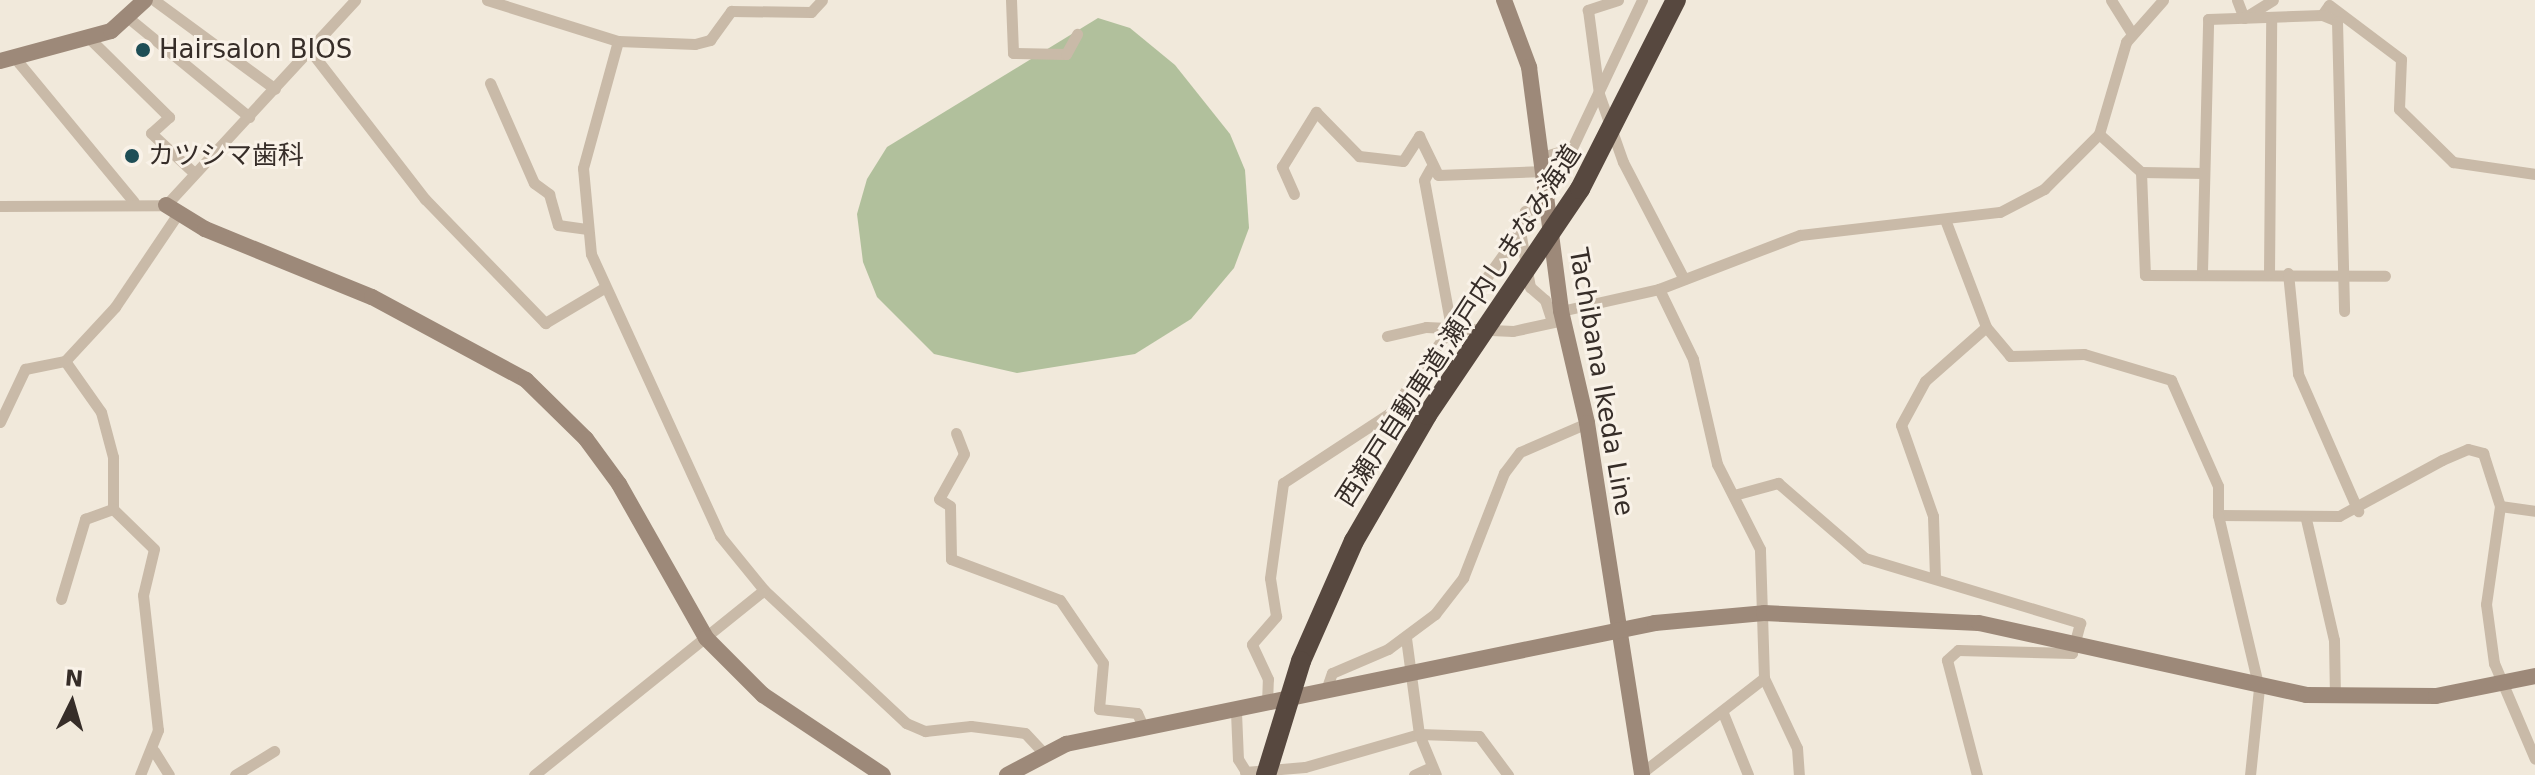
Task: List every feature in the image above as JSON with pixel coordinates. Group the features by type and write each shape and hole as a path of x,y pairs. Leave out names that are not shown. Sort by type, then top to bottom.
{"highway":[{"name":"西瀬戸自動車道;瀬戸内しまなみ海道","path":"1253,774 1354,541 1427,415 1580,189 1676,0"}],"street":[{"path":"0,61 88,37 131,20 145,0"},
{"path":"154,0 275,89"},
{"path":"0,422 25,369 65,361 115,307 193,172 312,53 355,0"},
{"path":"487,0 618,41 695,44 710,40 731,11 811,12 822,0"},
{"path":"1011,0 1013,53 1066,54 1077,34"},
{"name":"Tachibana Ikeda Line","path":"1504,0 1529,67 1548,205 1558,317 1587,423 1641,775"},
{"path":"1618,0 1588,5 1599,94 1623,162 1684,279"},
{"path":"1430,169 1465,175 1543,164 1572,148 1642,0"},
{"path":"2111,0 2131,32"},
{"path":"1387,336 1451,327 1513,331 1659,289 1800,235 1946,222 2000,212 2044,189 2099,134 2131,32 2163,0"},
{"path":"2237,0 2244,18"},
{"path":"2244,18 2273,0"},
{"path":"2322,15 2329,5 2401,59 2399,109 2453,162 2535,174"},
{"path":"2202,272 2205,28 2208,19 2322,15 2337,21 2338,272 2344,311"},
{"path":"2269,273 2271,19"},
{"path":"131,20 249,117"},
{"path":"88,37 169,117 151,133 193,172"},
{"path":"618,41 583,168 588,229 604,288 720,536 764,590 906,723 925,731 971,726 1025,733 1043,752"},
{"path":"312,53 425,199 545,323 604,288"},
{"path":"21,54 19,63 134,202"},
{"path":"490,83 534,183 549,194 558,225 588,229"},
{"path":"1294,194 1282,167 1311,113 1359,156 1403,161 1425,138 1430,169 1424,180 1451,327"},
{"path":"2099,134 2141,172 2204,173"},
{"path":"2141,172 2145,275 2338,272 2385,276"},
{"path":"0,206 134,202 172,208 372,297 526,380 586,439 619,484 706,638 763,695 883,775"},
{"path":"1267,704 1268,679 1252,644 1276,616 1270,578 1283,483 1390,413 1520,231 1525,211 1548,205"},
{"path":"1946,222 1986,327 2010,356 2084,354 2171,380 2218,486 2218,515 2259,688 2250,775"},
{"path":"1520,231 1530,287 1558,317"},
{"path":"2288,273 2298,374 2358,511"},
{"path":"1659,289 1693,359 1717,464 1760,549 1764,678 1797,748 1799,775"},
{"path":"1935,577 1933,516 1901,425 1925,381 1986,327"},
{"path":"65,361 101,412 113,457 113,509 154,549 143,595 154,751 169,775"},
{"path":"1326,690 1332,673 1406,638 1463,578 1499,485 1520,452 1587,423"},
{"path":"956,433 964,454 939,499 950,506 951,559 1060,600 1103,663 1099,709 1137,713 1144,729"},
{"path":"2218,515 2306,519 2358,511 2403,479 2476,448 2500,506 2486,604 2499,686 2535,759"},
{"path":"1734,495 1778,483 1865,558 1935,577 1997,604 2080,623 2081,639 2072,653 1951,654 1946,667 1965,709 1977,775"},
{"path":"2500,506 2535,511"},
{"path":"61,599 85,519 113,509"},
{"path":"2306,519 2334,640 2335,696"},
{"path":"534,775 764,590"},
{"path":"1007,775 1043,752 1326,690 1410,679 1618,631 1764,613 1896,615 2081,639 2259,688 2335,696 2436,696 2499,686 2535,676"},
{"path":"1406,638 1419,734 1433,771 1414,775"},
{"path":"1641,775 1764,678"},
{"path":"1236,712 1253,774 1305,767 1419,734 1479,736 1508,775"},
{"path":"1723,713 1748,775"},
{"path":"140,775 154,751"},
{"path":"235,775 274,751"}],"green space":[{"path":"1098,18 1130,28 1175,65 1230,134 1245,170 1249,228 1234,268 1191,319 1135,354 1017,373 934,354 877,297 863,262 857,214 867,179 887,147"}],"place":[{"name":"Hairsalon BIOS","path":"143,50"},
{"name":"カツシマ歯科","path":"132,156"}]}
